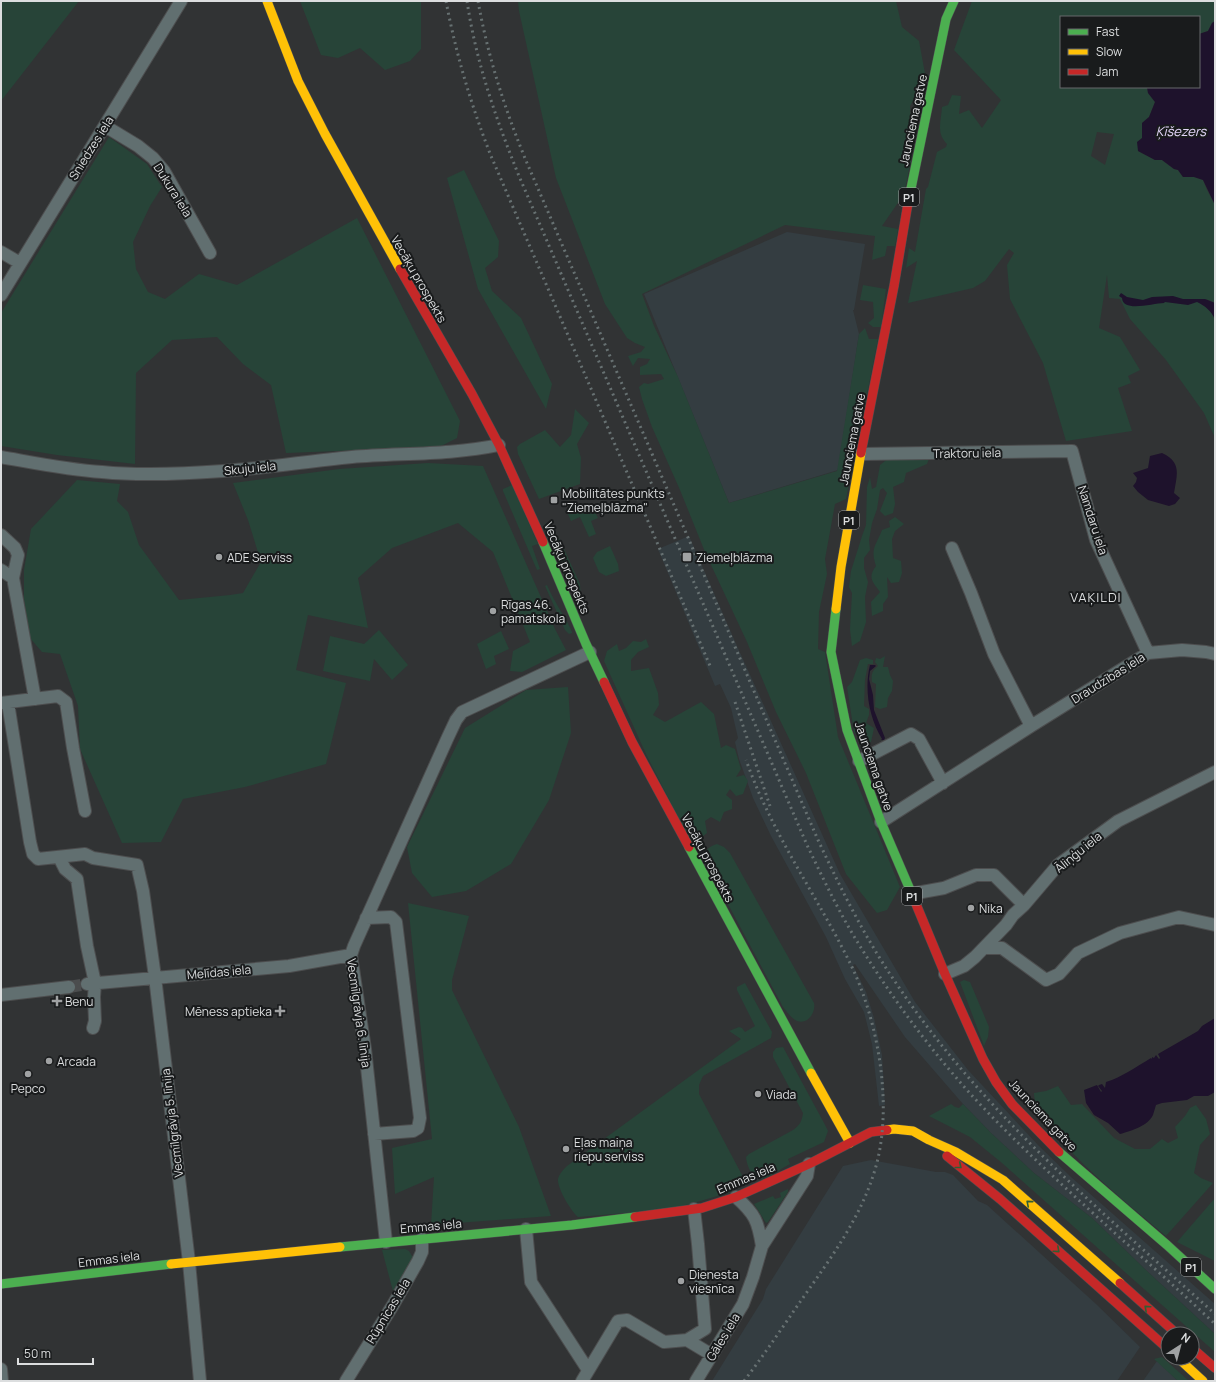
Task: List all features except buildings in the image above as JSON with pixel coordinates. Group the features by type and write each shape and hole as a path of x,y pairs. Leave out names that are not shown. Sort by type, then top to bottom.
{"main road":[{"name":"Vecāķu prospekts","path":"267,1 298,81 325,134 376,227 472,394 499,445 533,519 590,652 640,758 850,1143"},
{"name":"Jaunciema gatve","path":"954,1 946,19 904,223 894,286 861,454 841,567 831,652 847,730 881,822 945,974 986,1065 996,1082 1012,1104 1062,1155 1167,1245 1215,1289"},
{"name":"Emmas iela","path":"1,1284 189,1262 607,1222 694,1209 711,1206 736,1197 809,1164 871,1132 894,1129 913,1131 929,1140"},
{"path":"929,1140 956,1152 1003,1180 1167,1326"},
{"path":"929,1140 1000,1200 1160,1342"},
{"name":"P1","path":"1167,1245 1203,1266"},
{"path":"1157,1340 1160,1336"},
{"path":"1200,1355 1215,1368"},
{"path":"1187,1366 1203,1381"}],"street":[{"name":"Sniedzes iela","path":"1,295 181,1"},
{"name":"Dukura iela","path":"105,126 138,146 153,158 160,166 210,252"},
{"path":"1,252 20,264"},
{"name":"Skuju iela","path":"1,457 42,465 103,472 185,473 242,470 352,457 479,450 499,445"},
{"name":"Traktoru iela","path":"861,454 1072,451"},
{"name":"Namdaru iela","path":"1072,451 1096,540 1148,653"},
{"path":"1,535 15,548 18,556 13,578 35,699"},
{"path":"952,548 994,654 1031,726"},
{"path":"1,570 13,578"},
{"name":"Draudzības iela","path":"881,822 1148,653 1182,650 1215,654"},
{"name":"Vecmīlgrāvja 6. līnija","path":"386,1242 365,1049 351,956 366,918 448,737 456,720 462,712 590,652"},
{"path":"85,811 66,702 58,696 5,703 33,854 38,859 59,857 65,869 77,879 91,984 94,996 95,1021 93,1028"},
{"path":"859,761 911,734 919,739 943,783"},
{"name":"Āliņģu iela","path":"945,974 964,966 984,948 1006,925 1013,915 1024,905 1058,865 1118,821 1215,772"},
{"name":"Vecmīlgrāvja 5. līnija","path":"59,857 85,854 93,858 137,865 143,892 155,977 189,1262 200,1381"},
{"path":"911,894 944,888 976,875 994,875 1024,905"},
{"path":"366,918 391,917 396,922 420,1118 418,1128 413,1131 374,1134"},
{"path":"984,948 1002,948 1046,980 1059,974 1078,953 1120,932 1179,917 1215,924"},
{"name":"Melīdas iela","path":"91,984 289,966 351,956"},
{"path":"1,994 68,987"},
{"name":"Gāles iela","path":"696,1381 742,1304 762,1246 807,1176 809,1164"},
{"path":"736,1197 747,1206 754,1216 762,1246"},
{"path":"582,1381 618,1321 626,1320 664,1342 687,1340 705,1329 694,1209"},
{"path":"526,1229 531,1282 588,1370"},
{"name":"Rūpnīcas iela","path":"346,1381 393,1305 418,1261 422,1252 422,1239"},
{"path":"687,1340 712,1355"},
{"path":"1,1369 2,1381"}],"shaded area":[{"path":"787,232 865,244 853,310 859,334 838,470 729,503 644,294"},
{"path":"689,536 840,874 915,1002 968,1070 1038,1145 1071,1177 1215,1304 1215,1334 1092,1218 1034,1173 991,1133 963,1104 905,1037 855,964 853,965 866,992 874,1018 882,1055 885,1105 879,1106 872,1044 864,1012 845,979 826,937 771,836 753,798 739,759 735,742 738,738 731,708 720,684 715,686 658,549"},
{"path":"871,1160 936,1172 945,1172 953,1175 978,1201 987,1205 1096,1304 1140,1347 1117,1381 712,1381 763,1299 766,1289 843,1166"},
{"path":"1157,1361 1160,1366 1162,1366 1178,1381 1143,1381"}],"green space":[{"path":"1,1 79,1 1,101"},
{"path":"300,1 421,1 421,49 410,61 385,70 360,48 338,58 321,55"},
{"path":"518,1 896,1 902,27 919,41 926,79 910,106 912,156 904,194 882,226 898,229 895,246 887,246 885,256 872,260 875,236 785,225 642,294 654,326 678,377 729,503 837,471 859,334 865,328 869,339 878,339 846,499 835,504 825,559 827,574 819,612 818,649 825,652 838,737 900,887 887,910 877,913 846,874 806,773 776,712 747,642 705,552 652,427 639,387 644,383 648,384 664,379 661,374 640,375 640,367 647,364 650,359 638,358 633,366 628,356 641,352 645,347 627,338 605,304 556,178"},
{"path":"972,1 1215,1 1215,21 1212,23 1208,31 1200,34 1200,16 1060,16 1060,88 1147,88 1148,93 1155,102 1149,117 1142,123 1142,138 1138,151 1155,160 1162,160 1174,169 1178,170 1183,177 1194,177 1203,180 1214,203 1215,303 1206,299 1215,320 1215,438 1204,413 1166,360 1130,319 1120,299 1109,298 1107,275 1099,328 1120,337 1140,370 1128,376 1131,383 1118,388 1132,431 1066,441 1043,363 1010,299 1007,265 1014,253 1009,249 985,281 973,288 908,303 917,261 906,268 909,248 915,252 926,189 928,187 937,152 946,147 947,144 941,136 940,131 942,107 948,105 952,95 961,96 959,114 969,110 982,128 1001,100 954,50","holes":["1097,132 1114,134 1105,165 1091,156"]},
{"path":"109,137 147,164 162,187 150,206 133,242 136,269 148,292 165,299 199,274 237,285 357,218 460,421 457,438 439,447 286,453 271,385 243,364 217,337 172,340 136,373 135,464 57,455 1,446 1,313"},
{"path":"464,170 499,241 498,257 485,268 492,291 521,318 552,384 546,409 478,289 447,178"},
{"path":"863,285 886,289 881,327 873,327 868,323 874,318 873,302 860,300"},
{"path":"575,409 589,423 577,444 581,458 580,484 539,499 518,454 517,447 545,430 560,447 571,435"},
{"path":"931,453 927,464 906,473 904,482 893,487 895,504 893,513 885,516 880,511 887,493 883,488 880,490 869,540 870,550 864,558 864,568 868,582 865,597 866,622 860,641 852,646 850,629 852,593 849,587 851,571 866,525 867,487 870,477 872,489 876,487 880,465 889,458"},
{"path":"428,463 483,466 555,629 566,650 522,672 510,671 513,651 530,642 493,552 458,523 392,548 358,578 368,628 308,615 296,670 346,683 326,764 245,787 183,799 161,842 122,843 80,749 78,706 60,654 42,652 30,638 24,599 24,570 31,529 77,480 120,484 117,501 128,512 139,545 179,600 243,593 261,562 248,520 233,483 339,469"},
{"path":"512,485 538,544 532,546 540,569 537,570 503,491 503,489"},
{"path":"578,504 585,505 593,510 598,518 591,521 596,534 589,537 580,517 571,521 567,512 568,508"},
{"path":"895,517 904,524 895,531 892,539 893,558 901,561 902,573 899,582 891,583 887,577 888,597 883,604 883,611 872,616 871,602 880,592 873,583 871,577 876,566 874,560 874,547 882,530 890,527 889,521"},
{"path":"545,523 549,530 560,540 580,584 581,600 576,603 544,528"},
{"path":"610,546 618,564 619,571 606,576 599,572 593,558 597,552"},
{"path":"547,585 572,633 569,634 565,630 545,586"},
{"path":"379,630 408,665 392,680 374,659 370,681 323,671 330,636 364,644"},
{"path":"501,631 509,649 494,656 496,664 486,669 477,644"},
{"path":"646,639 649,647 638,652 631,660 631,671 649,668 658,693 659,705 653,715 665,722 701,702 714,714 721,748 726,745 735,749 741,769 736,777 744,775 748,781 743,794 736,796 730,789 726,795 732,800 732,809 724,812 720,822 711,817 705,821 707,833 698,840 693,847 646,754 604,661 607,651 617,644 619,651 626,648 633,641 641,642"},
{"path":"885,656 883,667 888,667 893,681 892,691 888,698 887,707 880,709 875,707 876,684 872,682 872,673 878,666 875,662 876,658 880,659"},
{"path":"866,658 873,660 873,664 868,664 865,680 864,706 869,709 869,715 866,723 874,728 871,742 867,743 854,732 847,687 852,682 860,660"},
{"path":"568,687 571,733 549,800 511,864 466,891 432,897 412,873 407,847 465,728 526,690"},
{"path":"717,844 724,847 730,853 814,1003 814,1010 812,1014 805,1021 801,1022 795,1020 783,1007 705,861 707,850"},
{"path":"408,903 469,916 452,980 452,990 519,1127 551,1216 431,1225 434,1177 395,1194 392,1148 432,1139"},
{"path":"964,980 970,982 989,1027 988,1037 984,1046 960,982"},
{"path":"745,983 772,1032 771,1038 703,1076 699,1085 699,1094 742,1175 740,1184 731,1192 673,1209 578,1217 568,1205 562,1193 558,1183 560,1173 567,1166 741,1039 729,1031 739,1027 745,1032 755,1026 737,990 737,987"},
{"path":"783,1047 828,1131 824,1142 788,1159 790,1164 768,1177 761,1178 757,1177 751,1172 746,1157 793,1130 799,1125 803,1116 803,1113 773,1057 773,1052 776,1048"},
{"path":"1058,1086 1071,1105 1082,1104 1114,1138 1135,1149 1150,1149 1162,1139 1168,1143 1178,1138 1175,1127 1190,1108 1196,1105 1206,1119 1210,1134 1200,1145 1194,1173 1213,1183 1166,1236 1111,1190 1068,1148 1050,1127 1038,1109 1034,1093 1046,1091"},
{"path":"951,1104 959,1108 963,1104 991,1133 1034,1173 1092,1218 1215,1334 1215,1352 1200,1339 1200,1326 1186,1326 1002,1163 970,1137 929,1116"},
{"path":"788,1189 788,1192 766,1223 754,1204 773,1196 775,1199 781,1197 780,1193"},
{"path":"1215,1198 1215,1261 1177,1242"},
{"path":"405,1249 409,1251 412,1256 415,1256 393,1291 382,1250"},
{"path":"1160,1358 1160,1364 1154,1359"},
{"path":"1162,1366 1172,1366 1189,1381 1178,1381"}],"water":[{"name":"Ķīšezers","path":"1215,21 1215,205 1203,180 1194,177 1183,177 1178,170 1174,169 1162,160 1155,160 1138,151 1137,142 1142,138 1142,123 1149,117 1155,102 1148,93 1147,88 1200,88 1200,34 1208,31 1212,23"},
{"path":"1121,293 1127,297 1143,300 1152,297 1173,296 1183,299 1205,299 1215,303 1215,320 1208,309 1197,302 1188,305 1165,302 1133,306 1124,303 1122,298 1119,296"},
{"path":"1162,453 1173,461 1177,470 1174,493 1180,498 1175,504 1169,506 1148,500 1133,486 1137,478 1133,473 1148,468 1150,456"},
{"path":"870,665 876,666 870,671 869,679 873,695 874,710 885,738 884,740 881,740 882,739 874,722 869,703 868,674"},
{"path":"1215,1018 1215,1092 1208,1096 1194,1096 1187,1100 1156,1105 1151,1119 1139,1128 1120,1134 1108,1123 1094,1115 1086,1103 1084,1090 1097,1085 1101,1092 1102,1091 1098,1086 1099,1085 1102,1084 1105,1088 1106,1082 1123,1075 1151,1058 1152,1059 1152,1057 1154,1058 1156,1055 1159,1059 1158,1054 1198,1031 1202,1026"}],"tunnel":[{"path":"69,987 87,984"}],"railway":[{"path":"446,1 454,40 465,79 491,156 711,668"},
{"path":"467,1 481,68 502,133 519,176 807,845 846,922 880,977 910,1020 943,1062 977,1101 1046,1170 1215,1324"},
{"path":"478,1 498,83 511,123 527,163 818,840 864,931 896,983 930,1030 966,1075 1045,1158 1129,1237 1215,1314"},
{"path":"735,702 770,806"},
{"path":"744,1381 773,1342 851,1226 867,1193 873,1176 880,1151 883,1124 881,1068 876,1039 860,986 840,943 776,828 760,796 746,760"}],"traffic: fast":[{"path":"908,203 946,19 954,1"},
{"path":"543,542 586,644 604,682"},
{"path":"836,609 831,652 847,730 881,822 911,892"},
{"path":"689,847 811,1073"},
{"path":"1059,1152 1167,1245 1215,1289"},
{"path":"340,1247 572,1225 635,1217"},
{"path":"1,1284 171,1264"}],"traffic: slow":[{"path":"267,1 298,81 325,134 400,269"},
{"path":"836,609 841,567 861,453"},
{"path":"811,1073 850,1143"},
{"path":"887,1130 894,1129 913,1131 956,1152 1003,1180 1120,1283"},
{"path":"171,1264 340,1247"},
{"path":"1187,1366 1203,1381"}],"traffic: jam":[{"path":"861,453 894,286 908,203"},
{"path":"400,269 472,394 499,445 543,542"},
{"path":"604,682 632,742 689,847"},
{"path":"911,892 945,974 983,1059 996,1082 1012,1104 1059,1152"},
{"path":"635,1217 702,1208 736,1197 809,1164 871,1132 887,1130"},
{"path":"947,1156 1000,1199 1160,1342"},
{"path":"1120,1283 1168,1326"},
{"path":"1200,1355 1215,1368"}],"place":[{"name":"Mobilitātes punkts \"Ziemeļblāzma\"","path":"554,500"},
{"name":"ADE Serviss","path":"219,557"},
{"name":"Ziemeļblāzma","path":"687,557"},
{"name":"Rīgas 46. pamatskola","path":"493,611"},
{"name":"Nika","path":"971,908"},
{"name":"Benu","path":"57,1001"},
{"name":"Mēness aptieka","path":"280,1011"},
{"name":"Arcada","path":"49,1061"},
{"name":"Pepco","path":"28,1074"},
{"name":"Viada","path":"758,1094"},
{"name":"Eļas maiņa riepu serviss","path":"566,1149"},
{"name":"Dienesta viesnīca","path":"681,1281"}],"district":[{"name":"VAĶILDI","path":"1096,597"}]}
